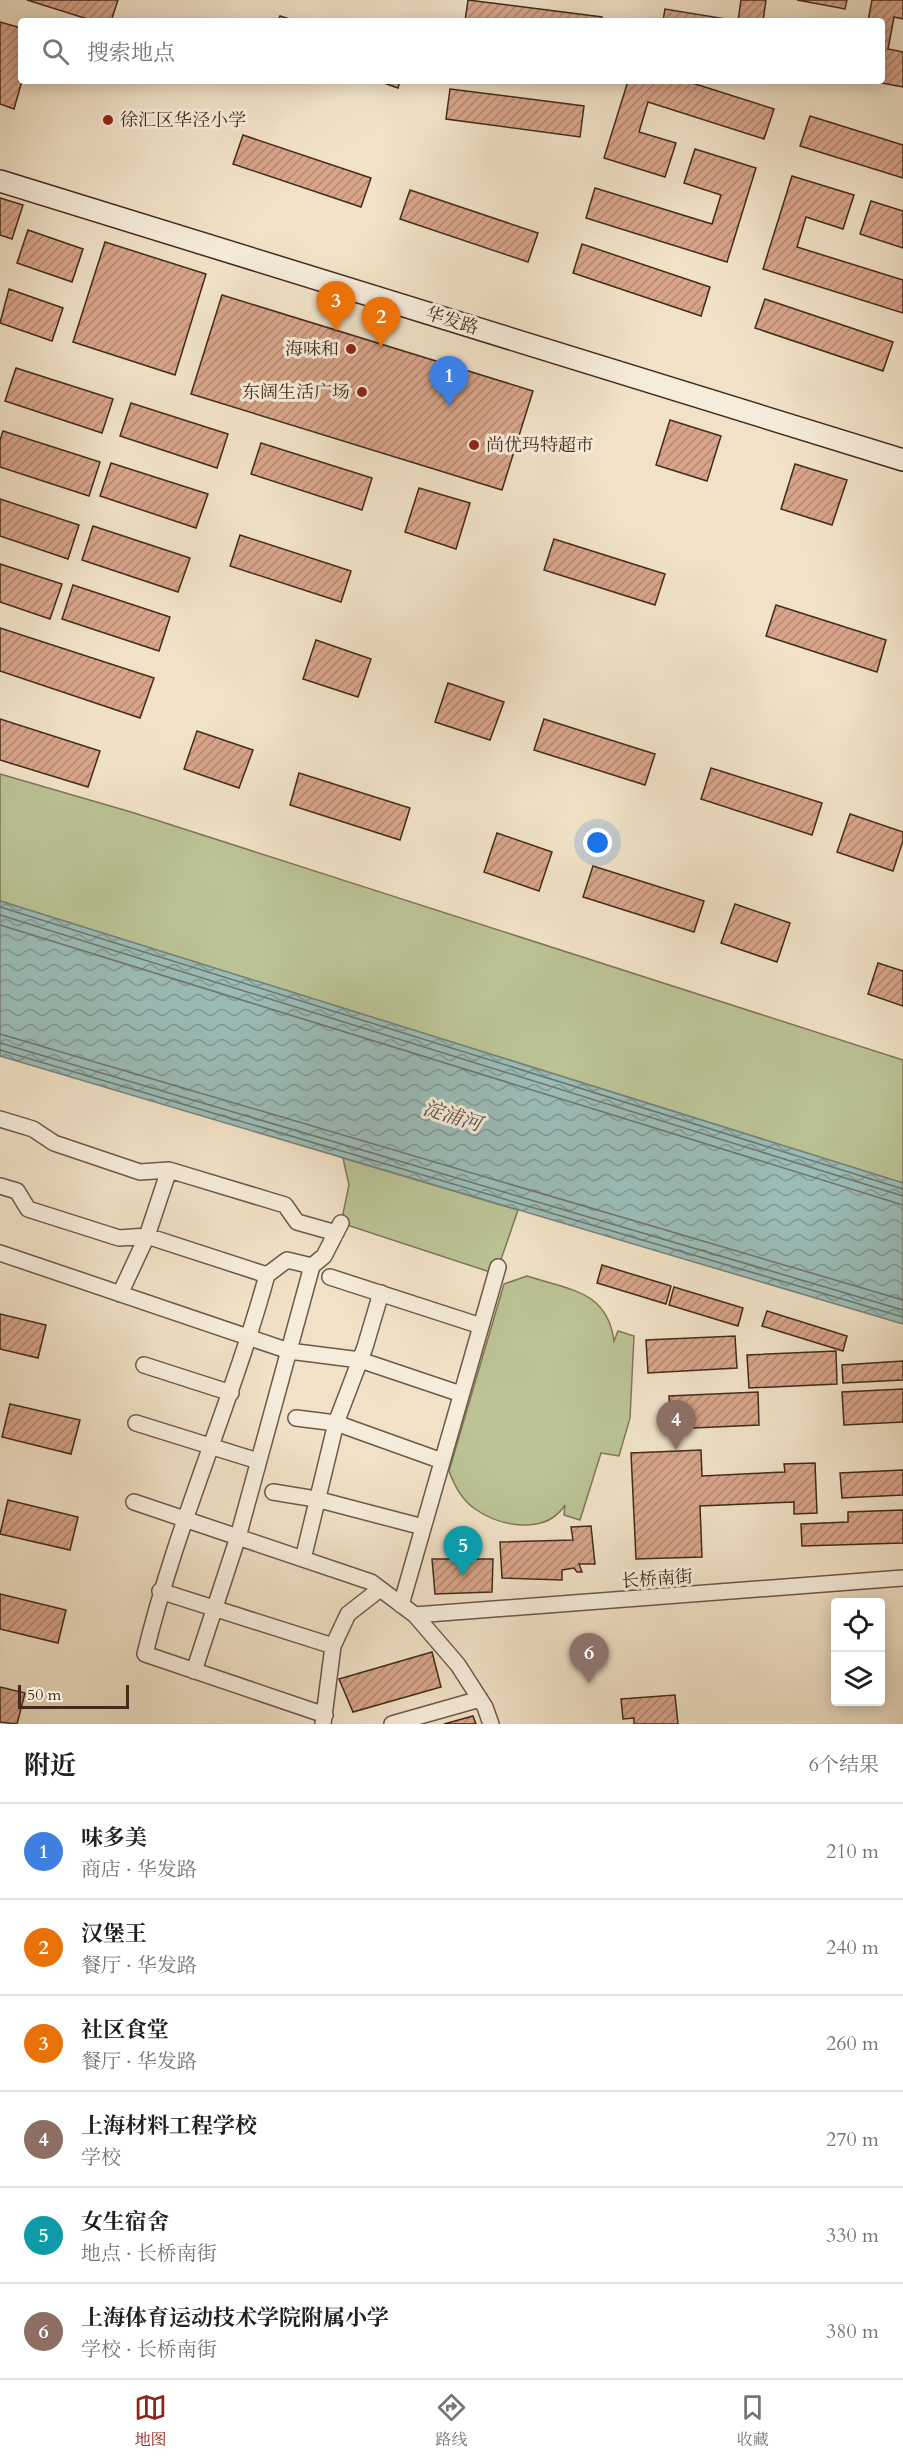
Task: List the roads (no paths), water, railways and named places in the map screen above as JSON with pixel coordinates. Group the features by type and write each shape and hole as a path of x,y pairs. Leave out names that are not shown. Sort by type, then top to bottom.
{"street":[{"name":"华发路","path":"0,181 903,460"},
{"path":"0,1119 33,1129 54,1143 140,1172 169,1170 285,1205 297,1222 338,1228 324,1256 312,1266 238,1537 194,1671"},
{"path":"120,1294 147,1236 169,1170"},
{"path":"0,1185 17,1191 28,1209 118,1238 147,1236 267,1275"},
{"path":"0,1253 289,1351 360,1360 461,1394"},
{"path":"312,1266 287,1260 267,1275 250,1338 160,1591 145,1654 324,1720 333,1646 348,1614 380,1589"},
{"path":"400,1605 498,1267"},
{"path":"330,1277 481,1326"},
{"path":"303,1559 336,1423 360,1360 381,1293"},
{"path":"144,1365 231,1393"},
{"path":"296,1419 336,1423 442,1461"},
{"path":"136,1423 258,1461"},
{"path":"273,1492 316,1499 423,1527"},
{"path":"134,1502 371,1582 415,1616 458,1665 480,1699 491,1724"},
{"name":"长桥南街","path":"415,1616 903,1578"},
{"path":"160,1591 333,1646"},
{"path":"392,1724 480,1699"}],"water":[{"name":"淀浦河","path":"0,901 903,1183 903,1324 0,1056"}],"place":[{"name":"徐汇区华泾小学","path":"108,120"},
{"name":"社区食堂","path":"336,331"},
{"name":"汉堡王","path":"381,347"},
{"name":"海味和","path":"351,349"},
{"name":"东阔生活广场","path":"362,392"},
{"name":"味多美","path":"449,406"},
{"name":"尚优玛特超市","path":"474,445"},
{"name":"上海材料工程学校","path":"676,1450"},
{"name":"女生宿舍","path":"463,1576"},
{"name":"上海体育运动技术学院附属小学","path":"589,1683"}]}
